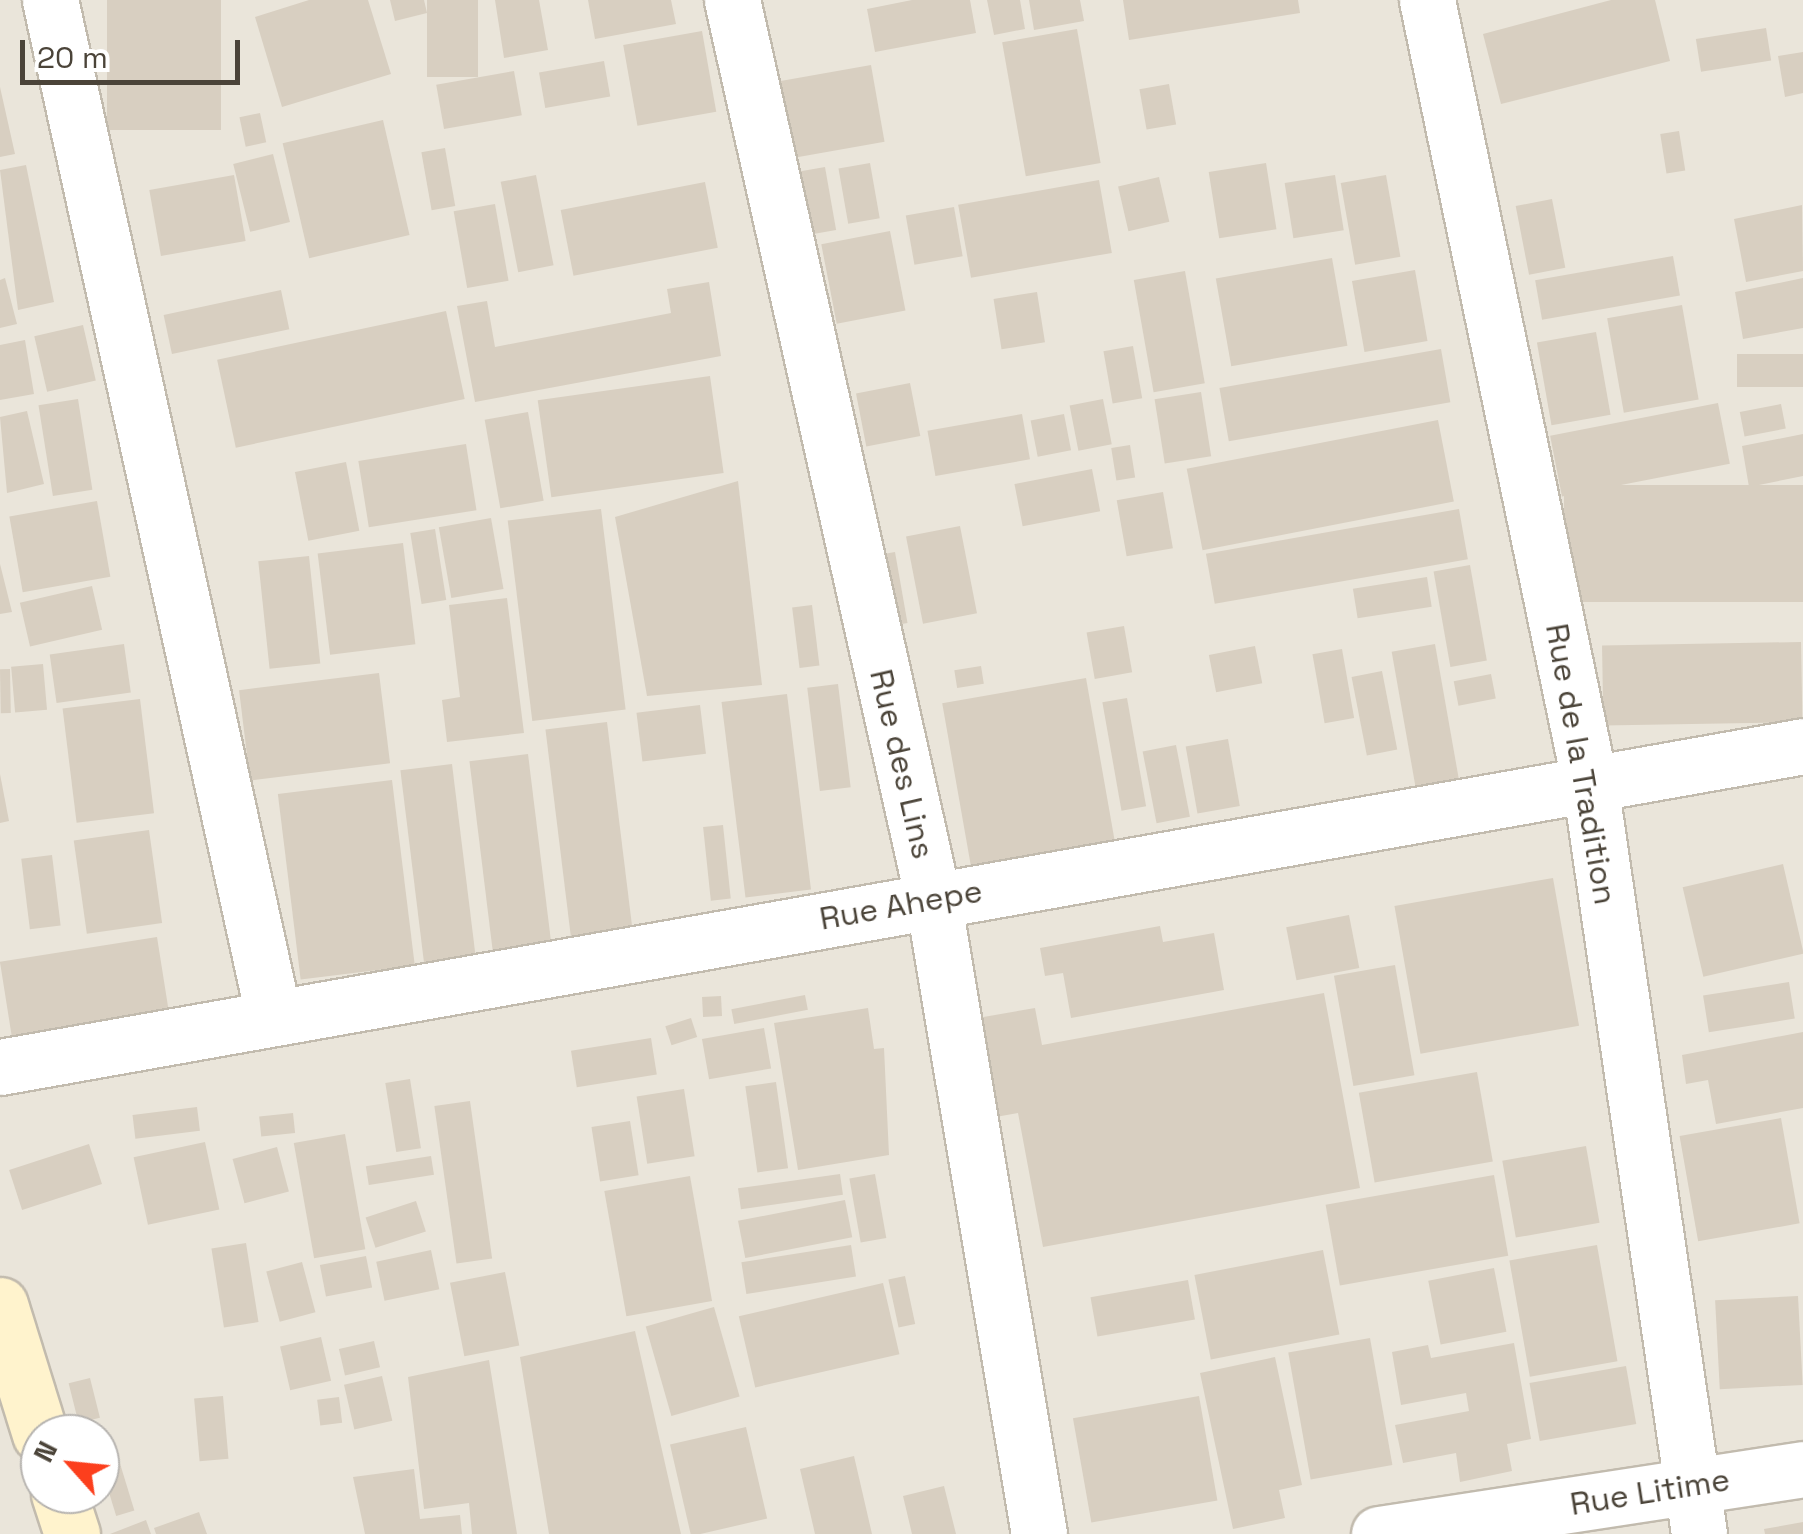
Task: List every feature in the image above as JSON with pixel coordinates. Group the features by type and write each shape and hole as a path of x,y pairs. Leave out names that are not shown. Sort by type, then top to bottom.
{"street":[{"path":"50,0 273,1014"},
{"name":"Rue des Lins","path":"732,0 933,898 1039,1534"},
{"name":"Rue de la Tradition","path":"1426,0 1590,784 1695,1510"},
{"name":"Rue Ahepe","path":"0,1066 273,1014 1803,746"},
{"path":"0,1305 34,1414"},
{"name":"Rue Litime","path":"1379,1534 1695,1510 1803,1469"}],"shaded area":[{"path":"0,0 1803,0 1803,1534 0,1534"}],"building":[{"path":"107,0 221,0 221,130 107,130"},
{"path":"309,0 368,0 391,74 282,107 255,17"},
{"path":"390,0 424,0 427,13 395,21"},
{"path":"427,0 478,0 478,77 427,77"},
{"path":"495,0 539,0 548,50 504,58"},
{"path":"588,0 671,0 676,24 595,39"},
{"path":"912,0 970,0 976,33 875,52 867,9"},
{"path":"987,0 1020,0 1025,29 994,35"},
{"path":"1029,0 1080,0 1084,21 1034,30"},
{"path":"1123,0 1298,0 1300,13 1129,40"},
{"path":"1611,0 1655,0 1670,61 1501,104 1483,34"},
{"path":"1766,28 1771,61 1701,72 1696,39"},
{"path":"1077,29 1101,163 1026,176 1002,42"},
{"path":"702,31 716,112 637,126 623,45"},
{"path":"1803,52 1803,93 1785,97 1778,56"},
{"path":"604,61 610,96 545,108 539,72"},
{"path":"871,65 885,142 790,158 776,82"},
{"path":"514,71 522,115 444,129 436,85"},
{"path":"1169,84 1176,124 1147,130 1139,89"},
{"path":"0,87 15,154 0,157"},
{"path":"260,113 266,142 246,147 239,117"},
{"path":"383,120 410,235 309,258 283,143"},
{"path":"1679,131 1685,171 1666,173 1660,134"},
{"path":"445,148 455,206 432,210 421,152"},
{"path":"273,154 290,222 250,232 233,164"},
{"path":"870,163 880,218 848,224 838,169"},
{"path":"1266,163 1276,229 1219,238 1209,172"},
{"path":"26,165 54,302 18,310 0,170"},
{"path":"825,167 836,230 808,235 796,172"},
{"path":"234,175 246,241 161,256 149,190"},
{"path":"536,175 554,265 518,272 501,182"},
{"path":"1335,175 1344,230 1293,238 1285,183"},
{"path":"1386,175 1400,257 1355,265 1341,183"},
{"path":"1159,177 1169,222 1128,231 1118,186"},
{"path":"1099,180 1112,253 971,278 958,205"},
{"path":"705,182 718,248 573,276 561,210"},
{"path":"1552,199 1565,268 1529,275 1516,206"},
{"path":"495,204 509,281 467,288 454,211"},
{"path":"1802,205 1803,271 1746,282 1734,219"},
{"path":"954,207 963,256 914,265 906,216"},
{"path":"890,231 905,311 837,324 821,244"},
{"path":"1673,256 1680,295 1542,320 1535,280"},
{"path":"1332,258 1347,346 1231,366 1216,278"},
{"path":"1415,270 1428,341 1364,352 1352,281"},
{"path":"1185,271 1205,383 1154,392 1134,280"},
{"path":"5,278 17,324 0,328 0,280"},
{"path":"1803,278 1803,328 1743,339 1735,292"},
{"path":"709,282 721,356 475,402 457,306 487,301 495,347 671,313 667,289"},
{"path":"281,290 289,329 172,354 164,315"},
{"path":"1037,292 1045,342 1002,349 994,299"},
{"path":"1682,305 1699,400 1624,413 1607,318"},
{"path":"446,311 465,399 236,448 217,360"},
{"path":"83,325 96,381 47,392 34,336"},
{"path":"1596,332 1611,415 1551,425 1537,342"},
{"path":"25,340 34,394 0,400 0,345"},
{"path":"1133,346 1142,398 1113,403 1103,351"},
{"path":"1441,349 1450,402 1229,441 1219,388"},
{"path":"1737,354 1803,354 1803,387 1737,387"},
{"path":"710,376 724,473 551,497 538,400"},
{"path":"910,383 920,436 866,447 856,393"},
{"path":"1201,392 1211,456 1165,464 1155,399"},
{"path":"78,399 92,490 53,496 38,405"},
{"path":"1103,399 1112,444 1078,451 1070,405"},
{"path":"1718,403 1730,464 1562,496 1550,436"},
{"path":"1781,404 1786,429 1745,437 1740,412"},
{"path":"27,411 44,484 7,493 0,417"},
{"path":"528,412 544,501 500,508 485,420"},
{"path":"1022,414 1030,459 935,476 927,431"},
{"path":"1064,414 1071,450 1038,457 1031,420"},
{"path":"1438,420 1454,501 1203,550 1187,469"},
{"path":"1803,434 1803,476 1749,487 1742,446"},
{"path":"466,444 476,510 369,527 358,461"},
{"path":"1130,445 1135,478 1116,481 1111,448"},
{"path":"346,462 359,531 308,541 295,472"},
{"path":"1092,469 1100,511 1023,526 1014,484"},
{"path":"738,481 762,685 647,696 615,517"},
{"path":"1564,485 1803,485 1803,602 1564,602"},
{"path":"1163,492 1173,548 1127,556 1117,500"},
{"path":"97,501 110,577 23,592 9,516"},
{"path":"601,509 626,709 532,721 508,520"},
{"path":"1459,509 1468,559 1215,604 1206,554"},
{"path":"491,518 504,589 451,598 439,527"},
{"path":"960,526 977,613 923,624 906,536"},
{"path":"435,529 446,600 422,604 410,533"},
{"path":"403,543 415,644 330,655 318,553"},
{"path":"895,552 908,623 875,629 863,558"},
{"path":"309,556 320,663 270,669 258,561"},
{"path":"0,564 12,612 0,614"},
{"path":"1470,565 1487,661 1450,667 1434,571"},
{"path":"1427,577 1432,607 1358,618 1353,589"},
{"path":"92,586 102,630 30,646 20,603"},
{"path":"507,598 524,733 447,742 442,700 460,697 449,605"},
{"path":"812,605 819,666 800,668 792,607"},
{"path":"1124,626 1132,672 1095,679 1087,633"},
{"path":"1801,642 1802,722 1603,725 1602,645"},
{"path":"124,644 131,693 57,703 50,654"},
{"path":"1435,644 1460,786 1417,793 1392,652"},
{"path":"1255,646 1262,683 1216,692 1209,655"},
{"path":"1342,649 1354,718 1325,723 1312,654"},
{"path":"43,664 47,710 15,713 11,667"},
{"path":"981,666 984,684 957,688 954,670"},
{"path":"0,669 10,669 11,713 1,713"},
{"path":"1382,671 1397,750 1367,755 1352,677"},
{"path":"379,673 390,763 250,781 239,690"},
{"path":"1491,674 1496,699 1458,706 1454,681"},
{"path":"1086,678 1116,847 972,873 942,703"},
{"path":"838,684 851,787 820,791 807,688"},
{"path":"787,694 811,890 746,898 721,702"},
{"path":"1127,698 1146,806 1121,811 1102,702"},
{"path":"140,699 154,813 77,823 63,709"},
{"path":"700,705 706,754 642,761 636,713"},
{"path":"607,722 633,935 572,943 545,730"},
{"path":"1228,739 1240,806 1197,813 1186,746"},
{"path":"1176,745 1190,817 1157,823 1143,751"},
{"path":"528,754 553,955 494,963 469,761"},
{"path":"452,764 477,970 426,977 400,770"},
{"path":"0,774 9,821 0,823"},
{"path":"392,780 415,966 301,980 278,794"},
{"path":"723,825 731,899 711,901 703,827"},
{"path":"149,830 162,923 87,934 74,841"},
{"path":"52,855 61,925 30,929 21,859"},
{"path":"1783,864 1803,954 1703,977 1683,887"},
{"path":"1553,878 1579,1026 1420,1054 1394,906"},
{"path":"1349,915 1359,968 1296,980 1286,927"},
{"path":"1160,926 1163,942 1214,933 1224,990 1071,1018 1063,973 1045,976 1040,948"},
{"path":"157,937 170,1022 13,1047 0,962"},
{"path":"1395,965 1414,1075 1353,1086 1334,976"},
{"path":"1789,982 1795,1019 1709,1032 1703,996"},
{"path":"1324,993 1360,1188 1043,1247 1018,1113 990,1118 972,1019 1035,1008 1042,1045"},
{"path":"805,995 808,1010 734,1024 731,1009"},
{"path":"721,996 722,1016 703,1017 702,997"},
{"path":"868,1008 874,1049 884,1048 889,1155 798,1170 774,1023"},
{"path":"691,1018 697,1037 672,1045 665,1026"},
{"path":"764,1028 771,1068 709,1079 702,1039"},
{"path":"1803,1032 1803,1108 1716,1124 1708,1080 1686,1084 1682,1055"},
{"path":"651,1038 657,1075 577,1087 571,1051"},
{"path":"1477,1072 1493,1162 1375,1182 1359,1093"},
{"path":"410,1079 421,1148 396,1152 385,1083"},
{"path":"776,1082 788,1168 757,1172 745,1086"},
{"path":"684,1089 695,1156 647,1164 637,1097"},
{"path":"470,1101 492,1258 456,1263 434,1106"},
{"path":"197,1107 200,1131 135,1139 132,1115"},
{"path":"293,1113 295,1133 261,1136 259,1117"},
{"path":"1781,1118 1800,1223 1698,1241 1680,1136"},
{"path":"630,1121 639,1175 600,1181 591,1127"},
{"path":"345,1134 365,1249 314,1258 294,1143"},
{"path":"205,1142 219,1209 148,1225 134,1157"},
{"path":"89,1144 102,1184 22,1210 9,1170"},
{"path":"1586,1146 1600,1223 1516,1238 1502,1161"},
{"path":"277,1147 289,1191 244,1203 233,1159"},
{"path":"431,1156 434,1175 369,1185 366,1166"},
{"path":"840,1174 843,1195 741,1209 738,1188"},
{"path":"875,1174 886,1238 861,1243 849,1179"},
{"path":"1494,1175 1508,1256 1340,1285 1326,1205"},
{"path":"690,1176 712,1301 626,1316 604,1191"},
{"path":"845,1200 852,1237 745,1258 738,1221"},
{"path":"416,1201 426,1231 375,1248 366,1217"},
{"path":"246,1243 259,1322 224,1327 211,1248"},
{"path":"851,1245 856,1277 746,1294 741,1262"},
{"path":"1597,1245 1617,1361 1530,1377 1509,1260"},
{"path":"431,1250 439,1289 385,1301 376,1262"},
{"path":"1323,1250 1339,1334 1211,1359 1194,1275"},
{"path":"366,1256 372,1287 326,1296 320,1265"},
{"path":"302,1262 315,1312 280,1322 266,1272"},
{"path":"1494,1268 1506,1332 1441,1345 1428,1281"},
{"path":"505,1272 519,1346 464,1356 450,1283"},
{"path":"905,1276 915,1324 899,1327 888,1280"},
{"path":"1188,1280 1195,1319 1097,1337 1091,1297"},
{"path":"883,1283 899,1354 755,1387 739,1316"},
{"path":"1798,1296 1803,1385 1720,1389 1715,1300"},
{"path":"714,1307 740,1396 671,1416 646,1327"},
{"path":"635,1331 681,1534 549,1534 520,1357"},
{"path":"321,1337 331,1381 290,1390 280,1346"},
{"path":"1370,1338 1392,1465 1311,1479 1288,1352"},
{"path":"374,1341 380,1367 345,1375 339,1349"},
{"path":"1514,1343 1531,1439 1507,1444 1512,1471 1460,1482 1456,1453 1403,1463 1395,1425 1469,1411 1466,1393 1401,1405 1392,1352 1428,1345 1431,1358"},
{"path":"1275,1357 1302,1485 1279,1490 1285,1518 1233,1529 1200,1373"},
{"path":"489,1360 517,1534 472,1534 469,1503 424,1509 408,1377"},
{"path":"1626,1366 1636,1424 1540,1441 1529,1383"},
{"path":"382,1376 392,1421 354,1430 344,1385"},
{"path":"90,1378 99,1414 76,1414 69,1383"},
{"path":"223,1396 228,1459 200,1461 194,1399"},
{"path":"1199,1396 1217,1500 1091,1523 1073,1418"},
{"path":"339,1397 342,1423 320,1425 317,1400"},
{"path":"746,1427 767,1519 691,1534 670,1445"},
{"path":"854,1456 872,1534 815,1534 800,1469"},
{"path":"120,1464 134,1511 116,1516 116,1514 120,1514"},
{"path":"414,1469 420,1519 460,1515 462,1534 365,1534 353,1477"},
{"path":"944,1486 956,1534 912,1534 903,1496"},
{"path":"199,1512 207,1534 156,1534 154,1528"},
{"path":"146,1520 151,1534 110,1534"},
{"path":"1803,1522 1803,1534 1765,1534 1764,1529"}]}
